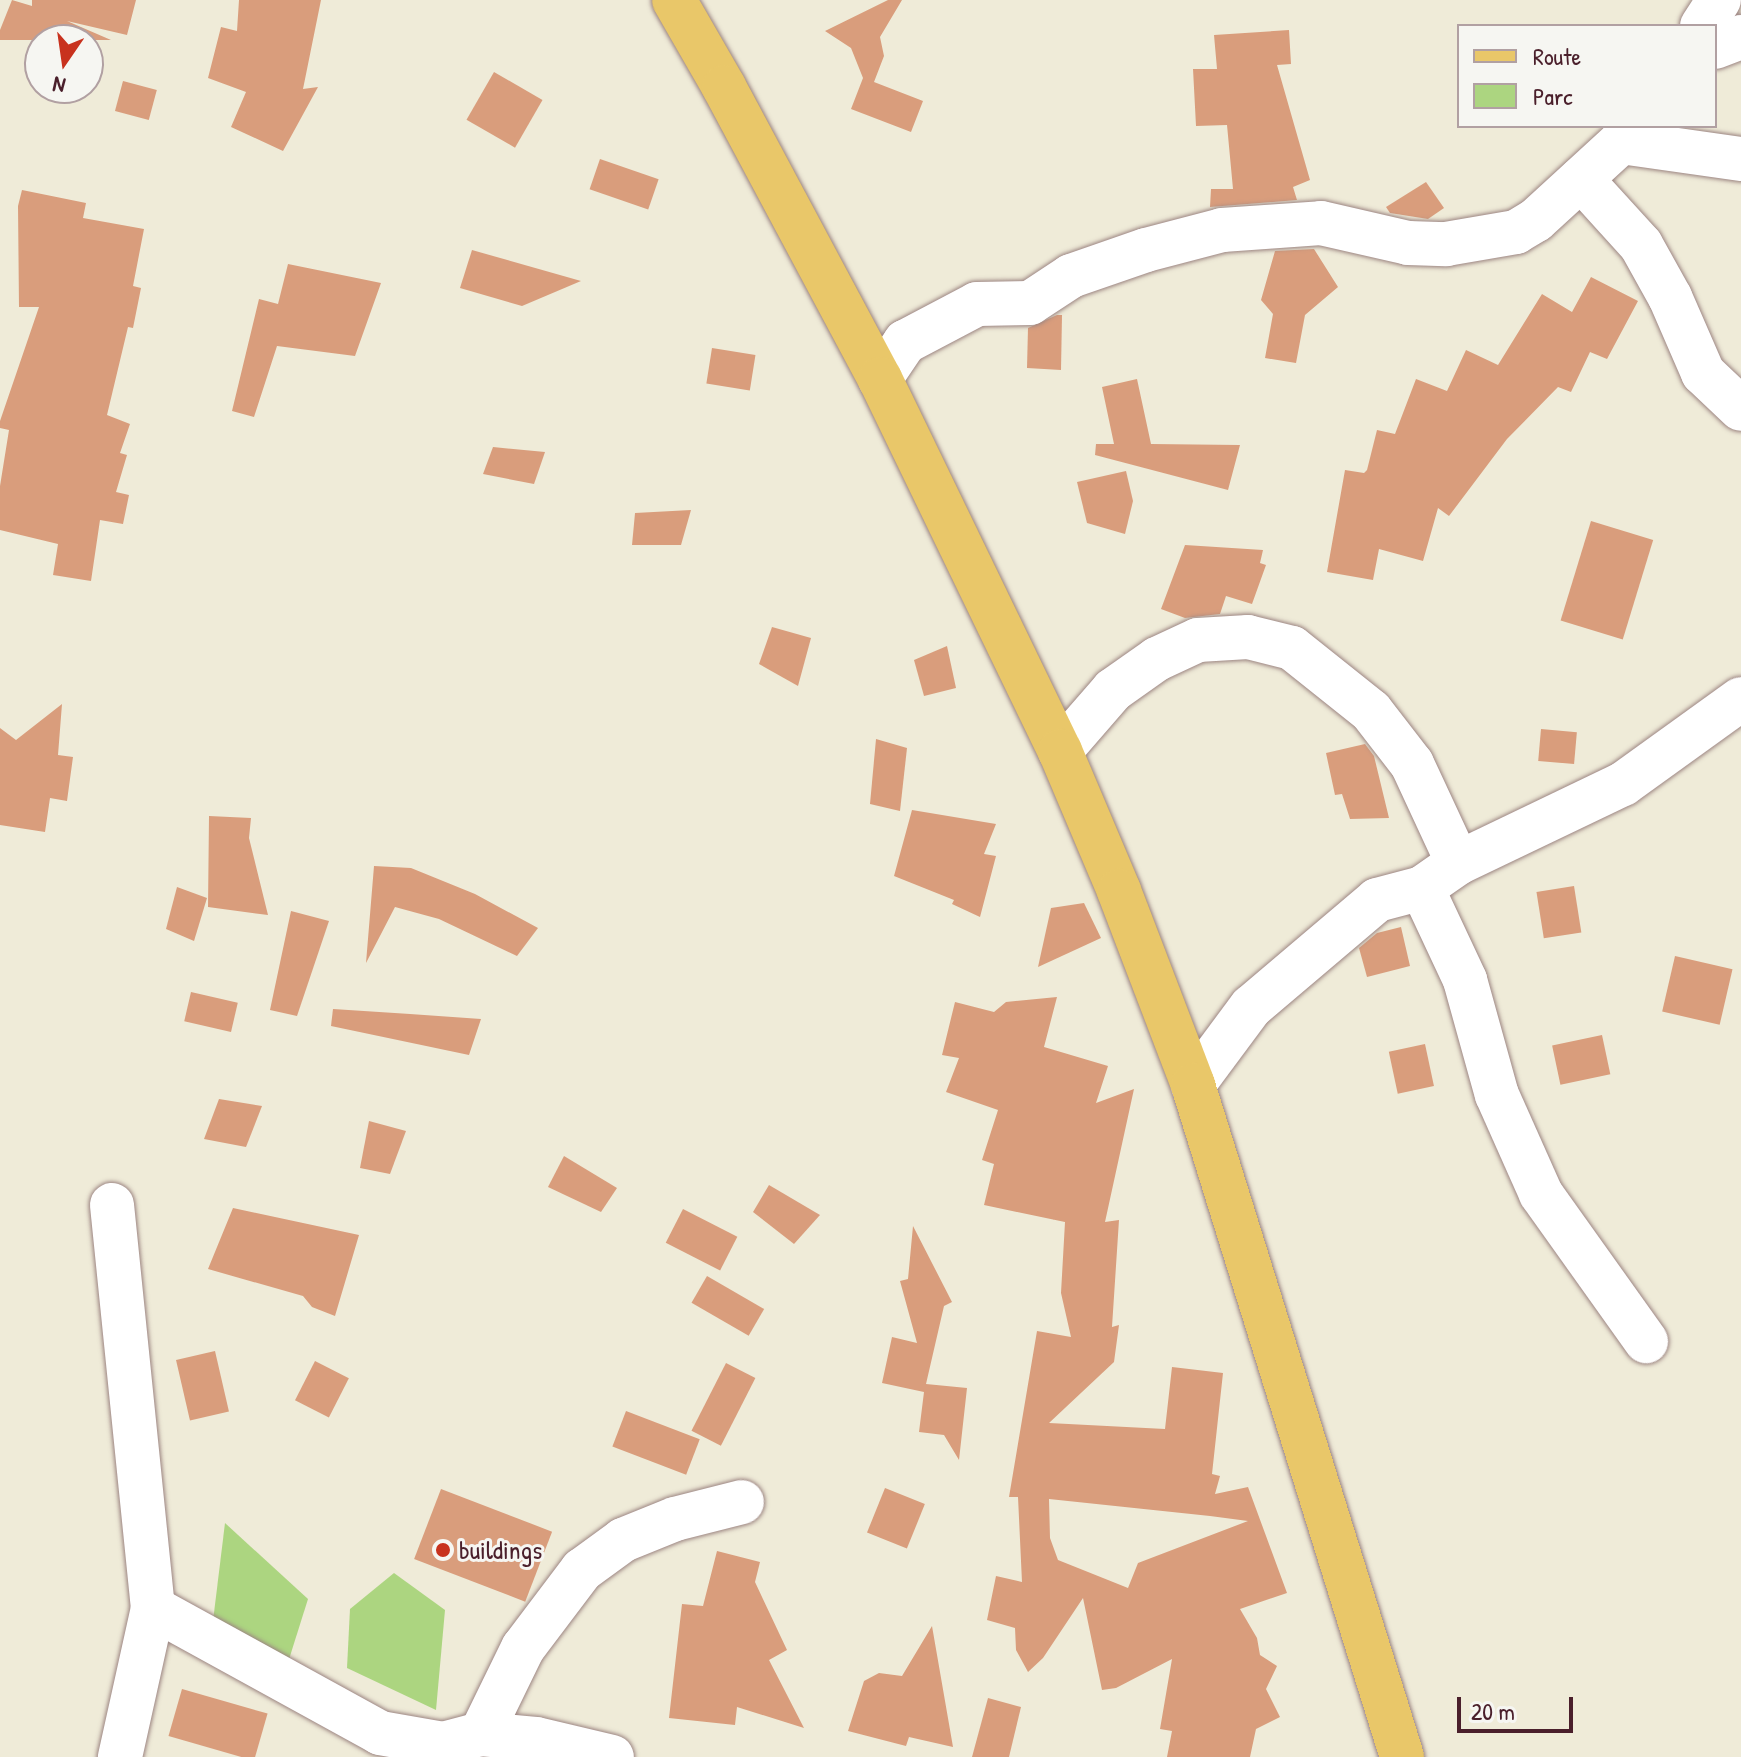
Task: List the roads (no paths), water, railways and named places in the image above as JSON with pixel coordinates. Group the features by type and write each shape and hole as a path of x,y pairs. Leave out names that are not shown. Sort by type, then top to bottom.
{"main road":[{"path":"674,0 880,379 1060,751 1193,1085 1402,1757"}],"street":[{"path":"1703,24 1719,0"},
{"path":"1717,46 1741,37"},
{"path":"880,379 905,342 977,304 1030,303 1071,276 1146,250 1222,230 1292,224 1345,227 1408,243 1446,244 1516,232 1526,226 1581,179 1626,134 1741,159"},
{"path":"1581,179 1641,245 1670,297 1703,373 1741,409"},
{"path":"1060,751 1113,690 1157,659 1184,646 1198,640 1248,637 1292,648 1371,711 1412,764 1458,863"},
{"path":"1193,1085 1251,1007 1377,900 1422,888 1458,863 1623,784 1741,699"},
{"path":"1422,888 1465,980 1497,1095 1541,1194 1646,1341"},
{"path":"112,1205 153,1608 120,1757"},
{"path":"481,1734 523,1648 582,1570 623,1540 675,1519 742,1502"},
{"path":"153,1608 380,1733 443,1744 481,1734 536,1739 612,1757"}],"place":[{"name":"buildings","path":"443,1550"}]}
